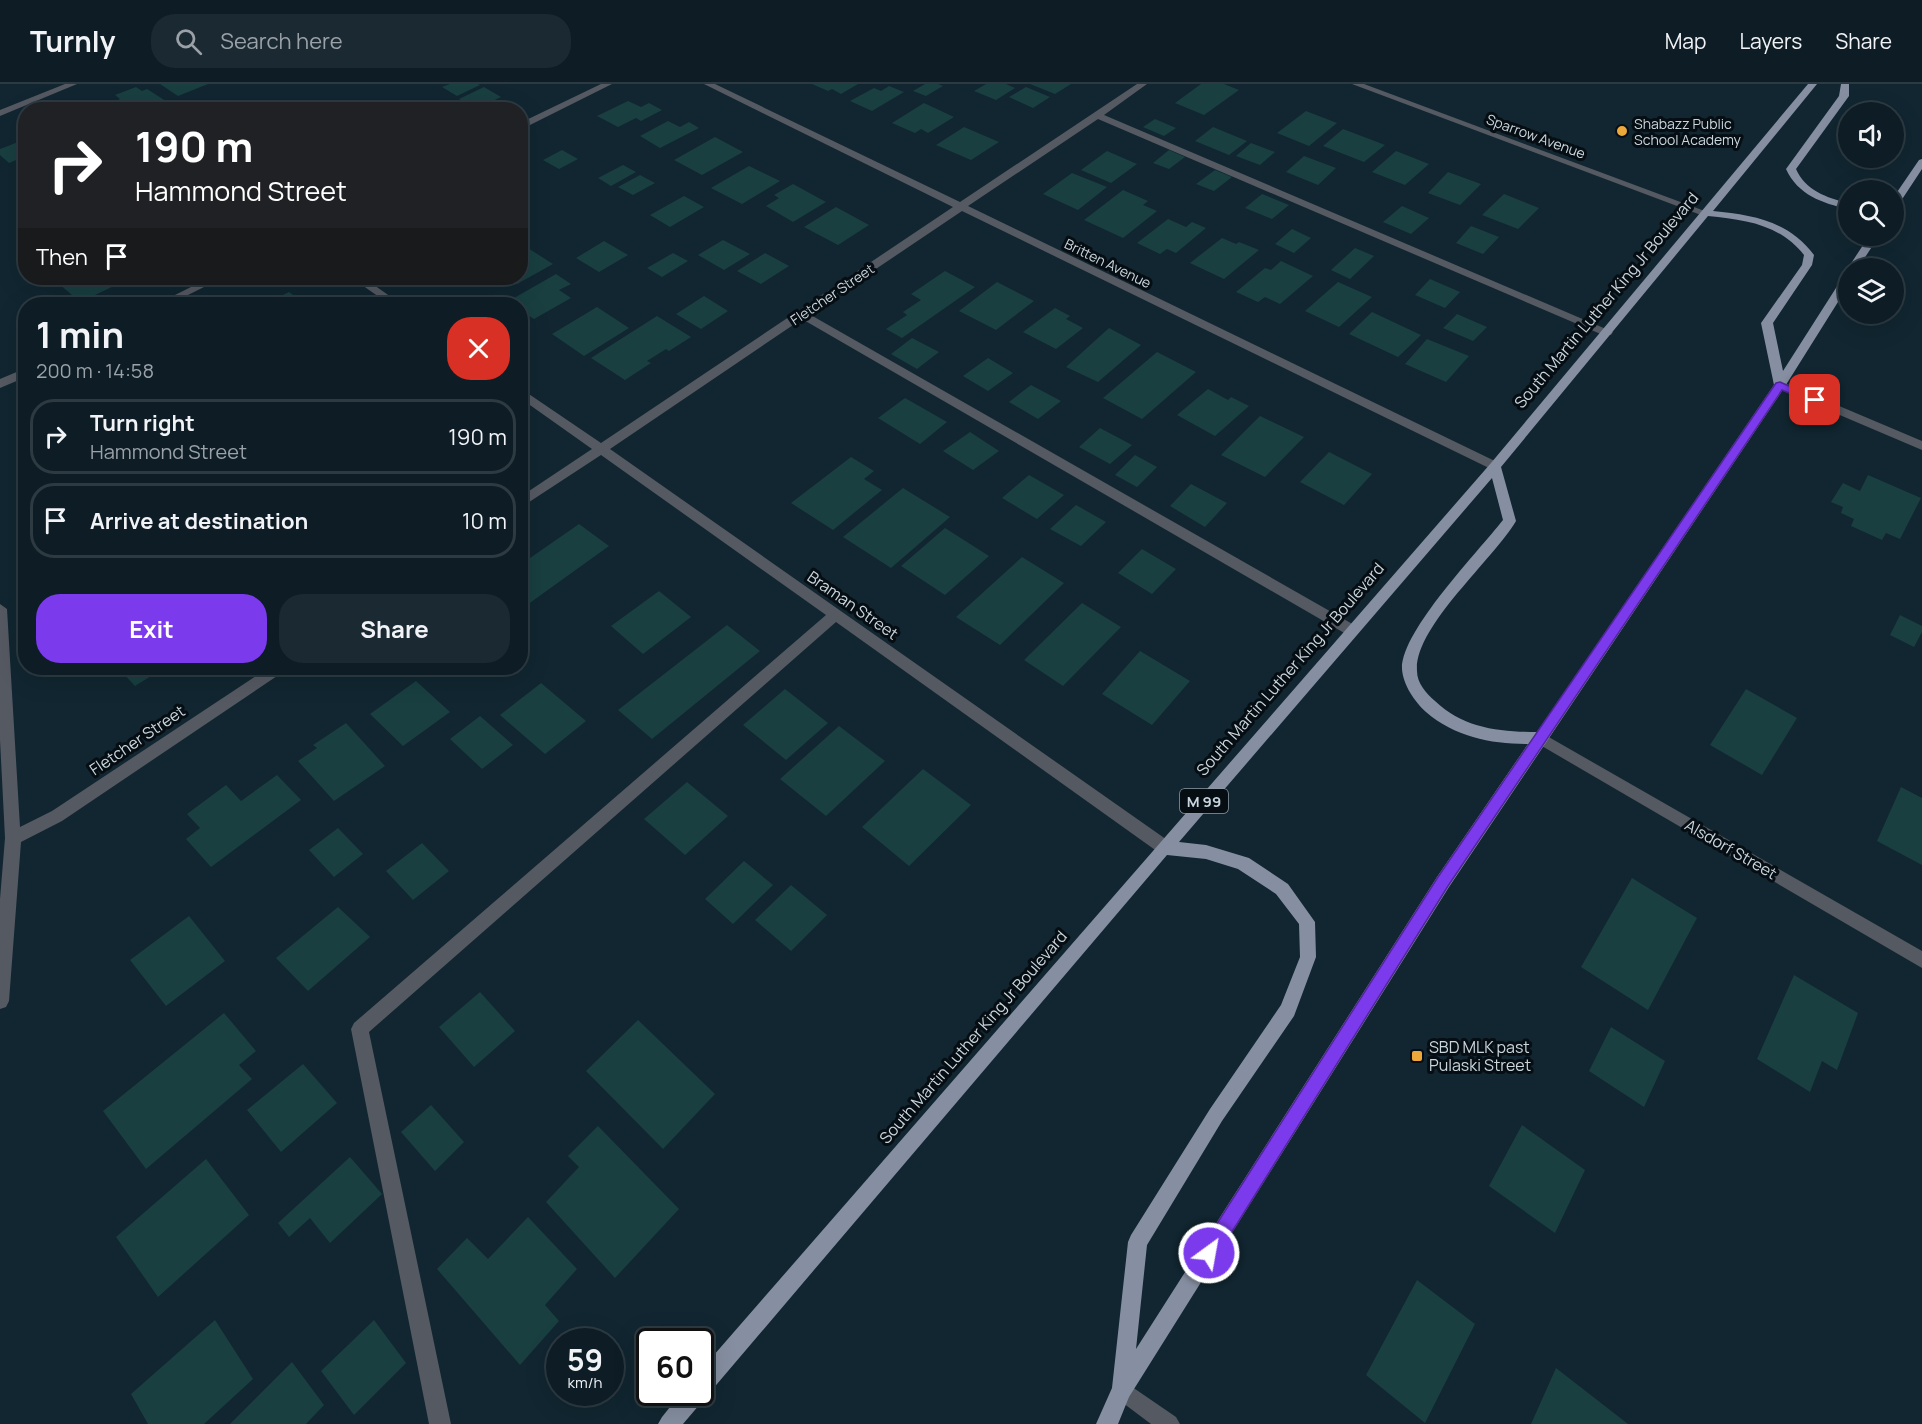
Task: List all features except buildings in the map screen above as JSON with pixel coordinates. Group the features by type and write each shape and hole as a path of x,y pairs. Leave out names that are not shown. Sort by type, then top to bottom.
{"main road":[{"name":"South Martin Luther King Jr Boulevard","path":"714,1371 1495,466 1813,84"},
{"path":"1838,202 1804,189 1794,180 1791,169 1844,96 1845,84"},
{"path":"1904,191 1918,174 1922,162"},
{"path":"1706,213 1766,221 1785,230 1801,243 1809,255 1808,265 1767,322 1780,385"},
{"path":"1107,1424 1122,1390 1443,882 1780,385 1838,293"},
{"path":"1495,466 1510,521 1421,631 1412,651 1410,674 1422,699 1450,720 1478,733 1540,738"},
{"path":"1122,1390 1138,1242 1216,1115 1288,1010 1308,957 1307,922 1281,889 1243,863 1206,852 1164,847"},
{"path":"669,1424 684,1406"}],"street":[{"path":"26,102 73,84"},
{"path":"528,123 608,84"},
{"name":"Britten Avenue","path":"708,84 959,208 1495,466"},
{"name":"Fletcher Street","path":"528,499 1143,84"},
{"name":"Sparrow Avenue","path":"1356,84 1706,213"},
{"path":"0,112 18,105"},
{"path":"1097,115 1607,332"},
{"path":"177,297 202,285"},
{"path":"368,285 386,297"},
{"path":"802,315 1352,630"},
{"path":"0,384 18,376"},
{"path":"1780,385 1922,446"},
{"name":"Braman Street","path":"528,398 1164,847"},
{"path":"0,609 13,838 0,1001"},
{"path":"440,1424 360,1029 835,615"},
{"name":"Fletcher Street","path":"13,838 57,816 268,675"},
{"name":"Alsdorf Street","path":"1540,738 1922,960"},
{"path":"1122,1390 1169,1424"}],"place":[{"name":"Shabazz Public School Academy","path":"1622,131"},
{"name":"SBD MLK past Pulaski Street","path":"1417,1056"}],"route":[{"path":"1209,1253 1443,882 1780,385 1815,400"}]}
